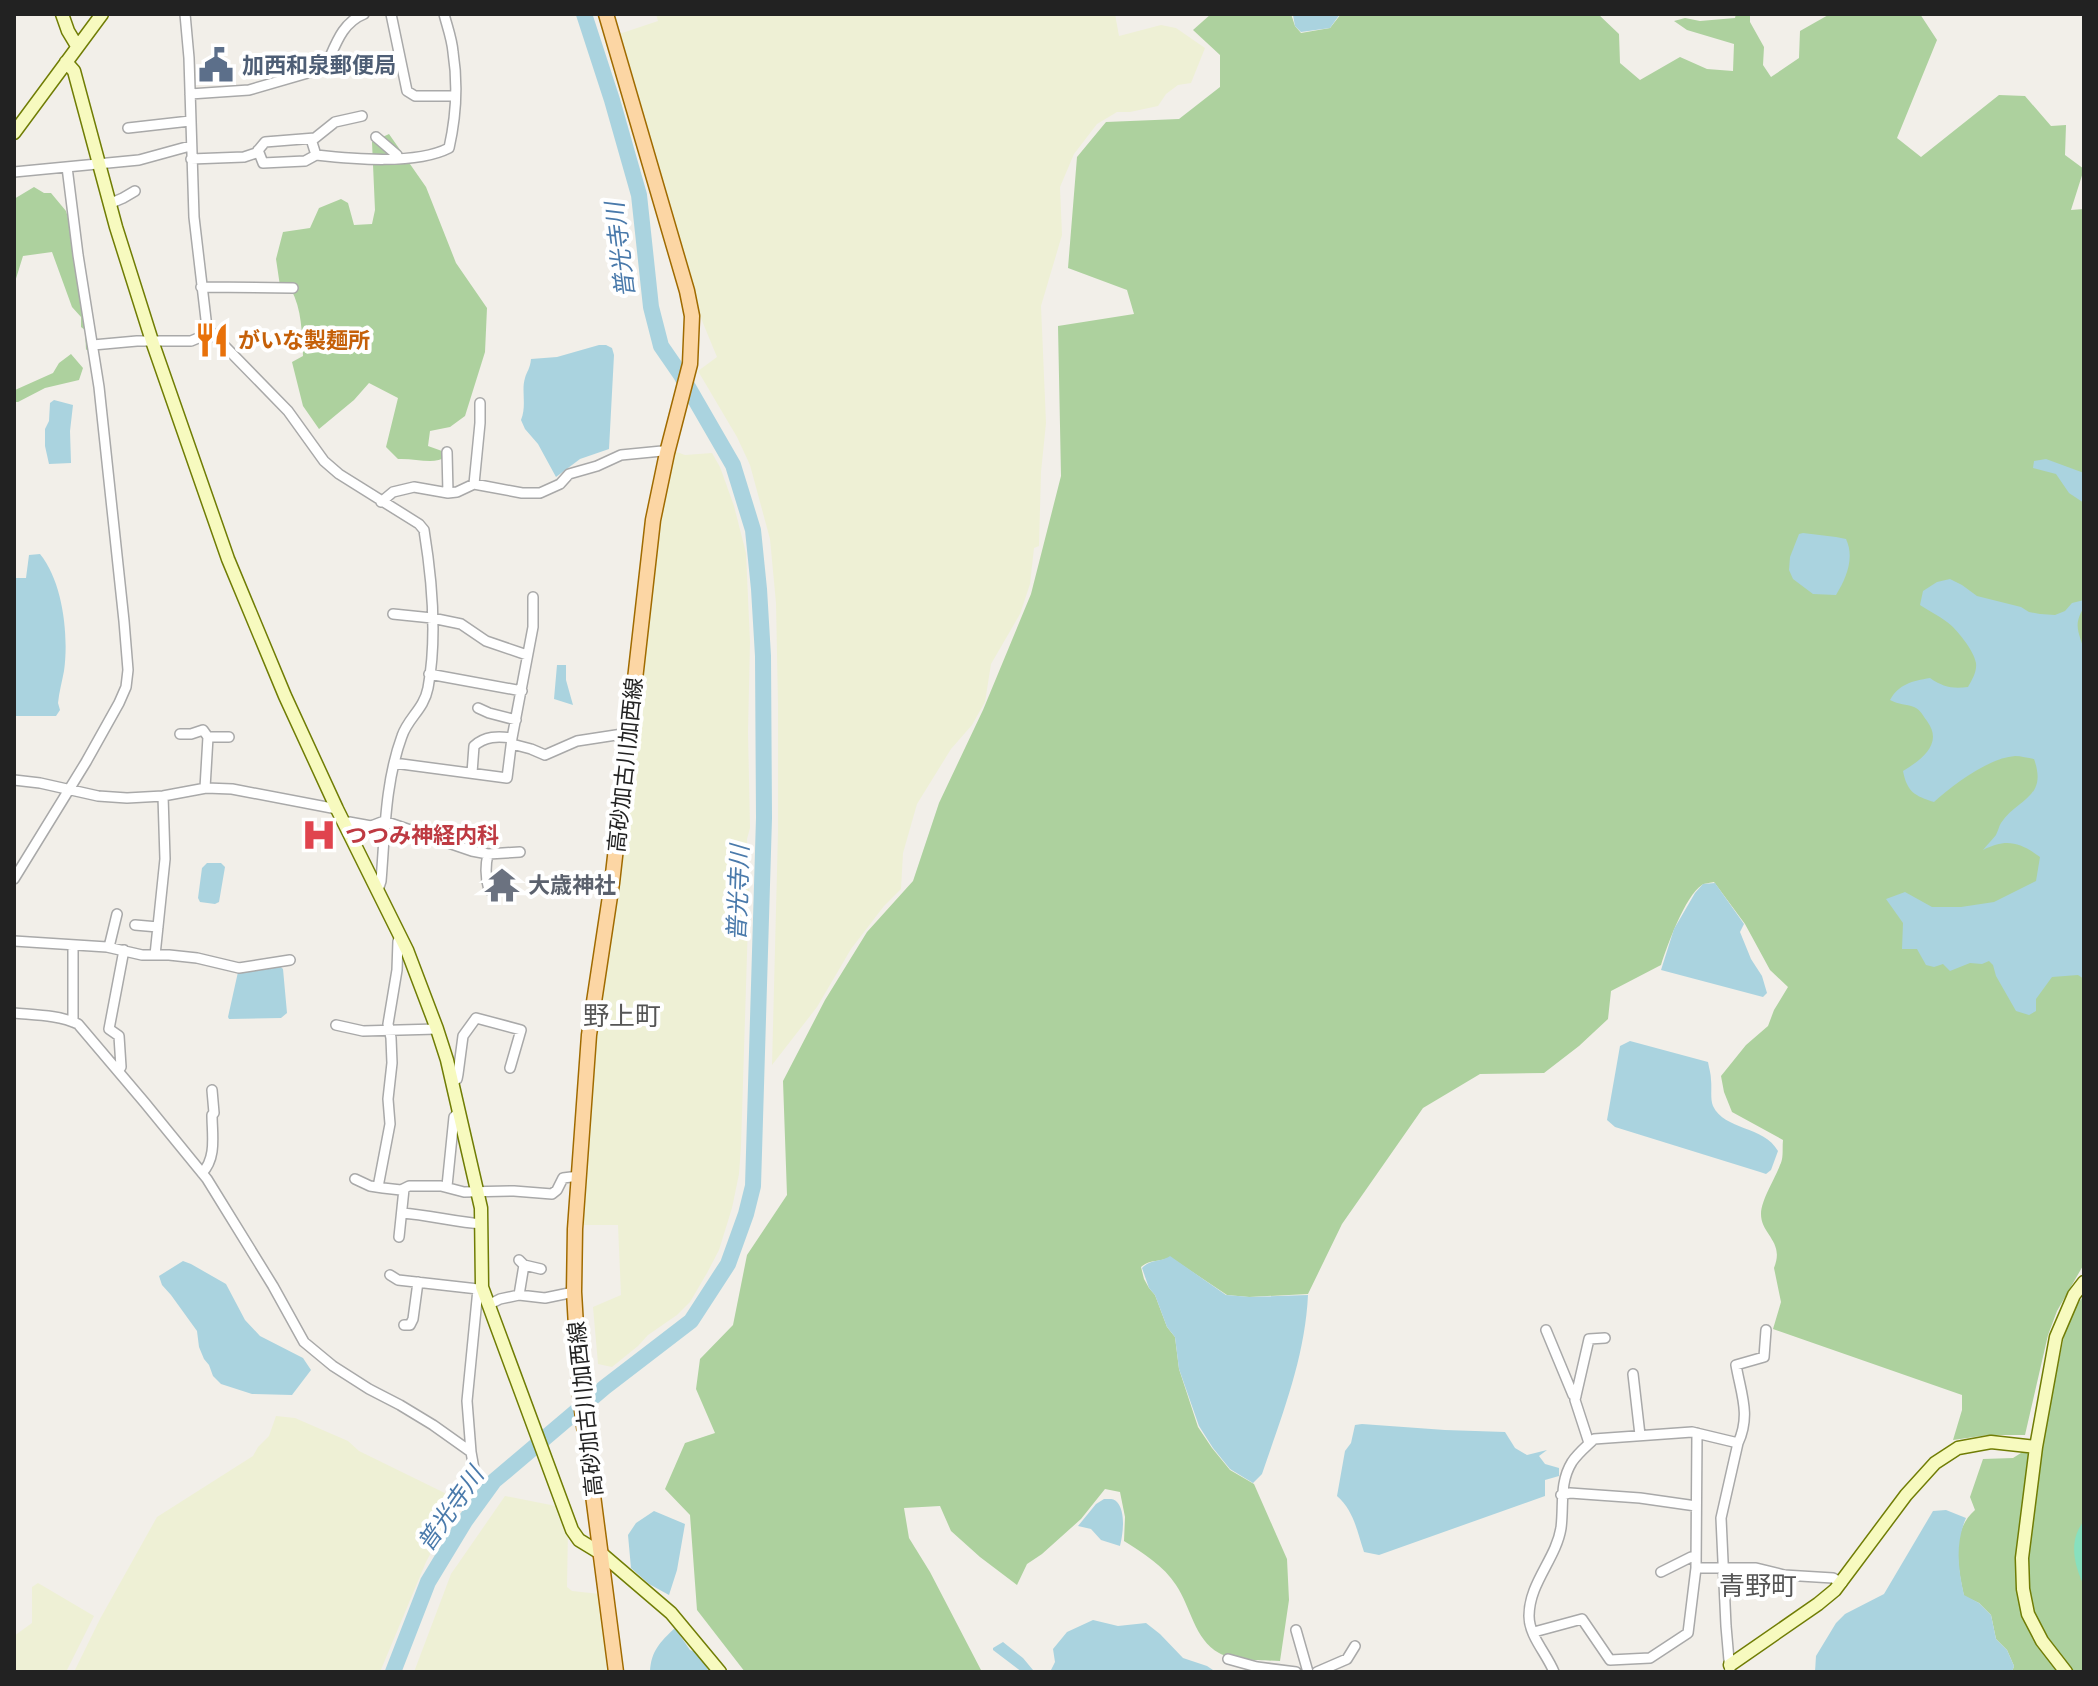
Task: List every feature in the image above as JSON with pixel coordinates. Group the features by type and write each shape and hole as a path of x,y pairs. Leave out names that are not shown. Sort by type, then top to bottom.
{"main road":[{"name":"高砂加古川加西線","path":"606,14 687,291 693,329 688,371 653,520 612,883 589,1035 579,1176 574,1292 581,1400 616,1672"}],"street":[{"path":"62,14 77,46"},
{"path":"14,133 102,14"},
{"path":"93,345 191,341 203,336 207,328 194,217 185,14"},
{"path":"190,94 249,90 325,68 337,40 357,17 364,14"},
{"path":"391,14 407,91 415,96 455,96"},
{"path":"258,150 263,163 305,161 316,155 398,159 449,148 455,122 455,96 453,50 444,14"},
{"path":"66,62 74,71 109,204 152,341 228,559 279,683 401,939 437,1029 452,1081 482,1224 480,1288 467,1401 476,1480"},
{"path":"191,159 244,157 269,141 315,138 335,122 362,116"},
{"path":"128,128 190,121"},
{"path":"376,137 398,159"},
{"path":"311,139 316,155"},
{"path":"14,172 139,160 190,146"},
{"path":"14,879 119,703 126,687 128,670 93,345 67,167"},
{"path":"109,204 135,191"},
{"path":"201,287 293,288"},
{"path":"207,328 288,411 324,461 424,530 434,641 428,690 421,708 403,733 394,763 378,890"},
{"path":"474,484 480,403"},
{"path":"447,452 448,493"},
{"path":"381,502 393,492 414,487 448,493 474,484 522,493 540,493 560,484 569,474 621,455 667,453"},
{"path":"394,763 507,778 533,627 533,597"},
{"path":"393,614 461,624 486,641 527,655"},
{"path":"429,674 522,691"},
{"path":"478,708 516,720"},
{"path":"180,734 203,730 208,737 205,788"},
{"path":"472,773 474,746 493,737 512,741 545,755 577,741 629,733"},
{"path":"208,737 229,737"},
{"path":"14,780 98,796 127,798 163,796 205,788 232,789 337,809"},
{"path":"155,955 165,859 163,796"},
{"path":"345,824 371,826 386,821 472,851 488,854 520,852"},
{"path":"488,854 486,878 489,890"},
{"path":"109,947 117,914"},
{"path":"135,925 158,927"},
{"path":"378,1187 390,1124 388,1099 392,1063 388,1013 397,970 398,941 401,939"},
{"path":"14,941 109,947 142,955 197,958 239,968 290,960"},
{"path":"73,945 73,1022"},
{"path":"118,1071 121,1067 119,1036 109,1029 124,950"},
{"path":"14,1013 73,1022 85,1033 202,1173 304,1342 333,1366 433,1425 471,1452"},
{"path":"452,1081 457,1079 463,1036 476,1018 521,1030 510,1068"},
{"path":"336,1025 363,1031 437,1029"},
{"path":"202,1173 213,1151 212,1090"},
{"path":"447,1186 454,1117 459,1112"},
{"path":"355,1179 378,1187 404,1189 409,1186 447,1186 459,1191 552,1194 563,1178 579,1176"},
{"path":"399,1237 404,1189"},
{"path":"402,1213 482,1224"},
{"path":"519,1295 521,1262 541,1269"},
{"path":"390,1275 398,1280 480,1288"},
{"path":"404,1325 410,1325 413,1319 418,1282"},
{"path":"2066,1672 2042,1641 2028,1614 2022,1558 2036,1447 2056,1337 2074,1295 2084,1282"},
{"path":"480,1288 572,1530 579,1540 602,1554 671,1613 720,1672"},
{"path":"488,1305 519,1295 545,1298 574,1292"},
{"path":"1546,1330 1576,1396"},
{"path":"1730,1668 1721,1518 1746,1414 1736,1365 1764,1357 1766,1330"},
{"path":"1589,1443 1575,1400 1589,1339 1605,1338"},
{"path":"1633,1374 1640,1435"},
{"path":"1554,1672 1537,1641 1529,1616 1536,1582 1557,1544 1561,1528 1561,1495 1572,1462 1594,1439 1697,1433 1738,1443"},
{"path":"1534,1632 1582,1619 1608,1659 1650,1658 1688,1633 1696,1568 1697,1433"},
{"path":"1730,1668 1842,1583 1906,1495 1935,1463 1958,1448 1991,1442 2036,1447"},
{"path":"1561,1495 1640,1498 1696,1506"},
{"path":"1661,1572 1696,1557"},
{"path":"1696,1568 1756,1568 1784,1575 1833,1578 1842,1583"},
{"path":"1296,1630 1308,1672"},
{"path":"1317,1672 1347,1659 1355,1646"},
{"path":"1228,1659 1257,1667 1296,1672"},
{"path":"1643,1672 1645,1659"}],"green space":[{"path":"656,14 1115,14 1119,36 1161,25 1176,28 1205,48 1191,83 1178,85 1166,94 1158,106 1117,112 1097,124 1074,154 1060,187 1062,235 1041,306 1046,423 1039,546 1034,548 1030,584 1020,614 991,664 985,702 917,804 903,853 901,889 851,949 817,1007 772,1065 778,704 776,603 770,539 750,465 698,371 717,357 698,311 619,34 658,21"},
{"path":"1211,14 1291,14 1301,33 1330,28 1341,14 1598,14 1619,34 1620,63 1640,80 1680,57 1707,69 1733,71 1734,44 1687,30 1674,21 1685,18 1700,21 1750,14 1750,22 1764,47 1763,65 1771,77 1799,58 1800,31 1830,14 1920,14 1937,40 1897,138 1921,157 1999,95 2025,96 2051,126 2066,125 2065,155 2084,169 2071,210 2084,209 2084,1264 2057,1311 2048,1335 2025,1435 1988,1435 1953,1440 1962,1410 1962,1395 1773,1329 1781,1302 1774,1268 1777,1251 1761,1214 1781,1162 1783,1140 1732,1112 1721,1076 1746,1045 1768,1026 1788,987 1770,970 1745,924 1714,882 1705,884 1689,899 1683,910 1661,965 1611,991 1608,1019 1579,1046 1544,1073 1480,1074 1423,1108 1342,1224 1308,1294 1227,1295 1170,1257 1141,1267 1167,1327 1175,1337 1179,1369 1198,1427 1230,1470 1254,1484 1287,1559 1289,1600 1280,1661 1232,1657 1211,1647 1198,1631 1171,1578 1153,1560 1124,1541 1125,1517 1120,1492 1105,1489 1081,1519 1027,1564 1017,1585 951,1531 940,1506 904,1508 909,1538 982,1672 745,1672 697,1610 690,1515 665,1489 685,1443 715,1433 696,1389 700,1359 733,1325 747,1255 787,1195 783,1081 825,1000 867,932 913,881 939,803 983,710 1031,594 1061,476 1058,326 1134,314 1127,290 1068,268 1077,157 1106,122 1179,119 1220,87 1220,55 1193,30"},
{"path":"389,134 426,187 456,263 487,308 485,352 465,416 450,427 430,431 428,446 442,451 446,457 436,461 398,459 386,447 398,398 369,383 319,429 303,406 292,362 303,356 299,313 291,289 280,286 276,259 283,232 310,228 319,208 341,199 348,203 354,225 372,224 375,210 372,142"},
{"path":"34,187 51,193 66,211 74,238 91,347 86,350 81,317 72,307 52,252 23,256 14,285 14,199"},
{"path":"71,354 83,368 79,380 45,388 14,402 14,389 53,373 59,363"},
{"path":"674,451 685,455 712,453 734,506 746,553 750,642 750,828 747,839 749,891 741,1146 732,1208 719,1250 707,1273 690,1302 677,1315 648,1335 612,1367 598,1364 593,1307 621,1295 618,1225 579,1225 591,1049 661,498"},
{"path":"2084,1295 2084,1672 2012,1672 2014,1666 2007,1650 1996,1639 1991,1615 1979,1603 1964,1596 1958,1562 1959,1539 1967,1519 1975,1510 1970,1497 1983,1459 2013,1458 2043,1439 2064,1336 2072,1312"},
{"path":"276,1416 295,1418 348,1441 359,1451 459,1500 426,1562 380,1672 74,1672 157,1517 253,1456 269,1436"},
{"path":"505,1496 561,1507 568,1529 567,1587 572,1591 600,1594 607,1672 414,1672 451,1574"},
{"path":"2084,1521 2084,1586 2074,1544"},
{"path":"38,1583 94,1616 66,1672 14,1672 14,1636 32,1623 32,1587"}],"water":[{"path":"1340,14 1330,28 1301,32 1295,26 1293,15"},
{"path":"599,345 612,348 614,355 609,449 580,459 556,477 521,420 524,383 531,359 557,357"},
{"path":"54,400 73,405 71,463 49,464 45,429 49,421 50,403"},
{"path":"2046,459 2084,473 2084,503 2069,493 2056,474 2033,468 2034,461"},
{"path":"1799,534 1846,539 1849,561 1836,595 1813,594 1793,579 1789,570 1790,557"},
{"path":"40,554 54,579 65,626 64,671 58,703 60,710 56,716 14,716 15,578 26,578 29,555"},
{"path":"1950,579 1977,596 2040,614 2055,615 2065,611 2072,603 2084,600 2078,632 2084,650 2084,979 2078,975 2052,977 2036,999 2036,1011 2029,1015 2016,1011 1989,961 1970,963 1950,971 1943,964 1934,967 1926,965 1917,949 1902,949 1903,923 1886,899 1905,892 1932,907 1961,907 1994,902 2036,881 2040,857 2033,852 2013,843 1983,850 1996,835 2001,823 2034,790 2037,772 2034,759 2015,756 1994,762 1961,781 1934,802 1913,792 1903,771 1928,750 1932,744 1932,729 1916,708 1890,700 1898,690 1917,680 1930,678 1948,687 1968,687 1976,670 1975,658 1960,635 1947,622 1920,605 1923,591 1937,582"},
{"path":"557,665 566,665 566,680 573,705 554,699"},
{"path":"207,863 221,863 225,867 219,902 215,904 200,902 198,898 202,868"},
{"path":"1715,883 1744,924 1740,932 1762,976 1767,993 1763,997 1661,970 1674,929 1695,893 1703,884"},
{"path":"280,966 283,969 287,1013 281,1018 229,1019 238,972"},
{"path":"1630,1041 1708,1062 1713,1106 1726,1120 1772,1143 1778,1151 1771,1170 1766,1174 1615,1127 1607,1120 1620,1046"},
{"path":"1170,1256 1226,1295 1308,1295 1302,1341 1291,1386 1262,1474 1253,1483 1230,1469 1199,1426 1179,1369 1175,1337 1167,1327 1142,1268"},
{"path":"183,1261 226,1284 245,1320 260,1336 303,1358 311,1370 292,1395 252,1394 221,1384 213,1376 199,1347 197,1331 162,1285 159,1276"},
{"path":"1355,1425 1505,1432 1515,1448 1527,1455 1547,1450 1539,1456 1545,1464 1559,1468 1559,1476 1545,1480 1545,1496 1379,1555 1364,1552 1351,1515 1337,1496 1345,1451 1351,1443"},
{"path":"1104,1499 1116,1501 1122,1511 1120,1546 1101,1540 1091,1529 1078,1526"},
{"path":"1946,1510 1966,1518 1960,1537 1959,1556 1964,1595 1979,1603 1991,1615 1996,1639 2007,1650 2014,1666 2012,1672 1815,1672 1816,1656 1836,1623 1845,1614 1884,1594 1933,1511"},
{"path":"654,1511 685,1524 669,1595 649,1584 631,1568 628,1535 636,1523"},
{"path":"1093,1620 1118,1626 1146,1623 1183,1658 1216,1672 1050,1672 1055,1662 1053,1649 1067,1632"},
{"path":"675,1628 690,1650 700,1654 709,1672 650,1672 657,1647"},
{"path":"1003,1642 1033,1670 1022,1672 993,1650"}],"waterway":[{"name":"普光寺川","path":"393,1672 428,1582 494,1481 605,1387 691,1321 728,1264 753,1186 764,818 763,656 753,530 733,465 661,346 651,307 639,195 584,14"}],"place":[{"name":"加西和泉郵便局","path":"216,65"},
{"name":"がいな製麺所","path":"212,340"},
{"name":"つつみ神経内科","path":"319,835"},
{"name":"大歳神社","path":"502,885"}],"district":[{"name":"野上町","path":"622,1016"},
{"name":"青野町","path":"1758,1586"}]}
